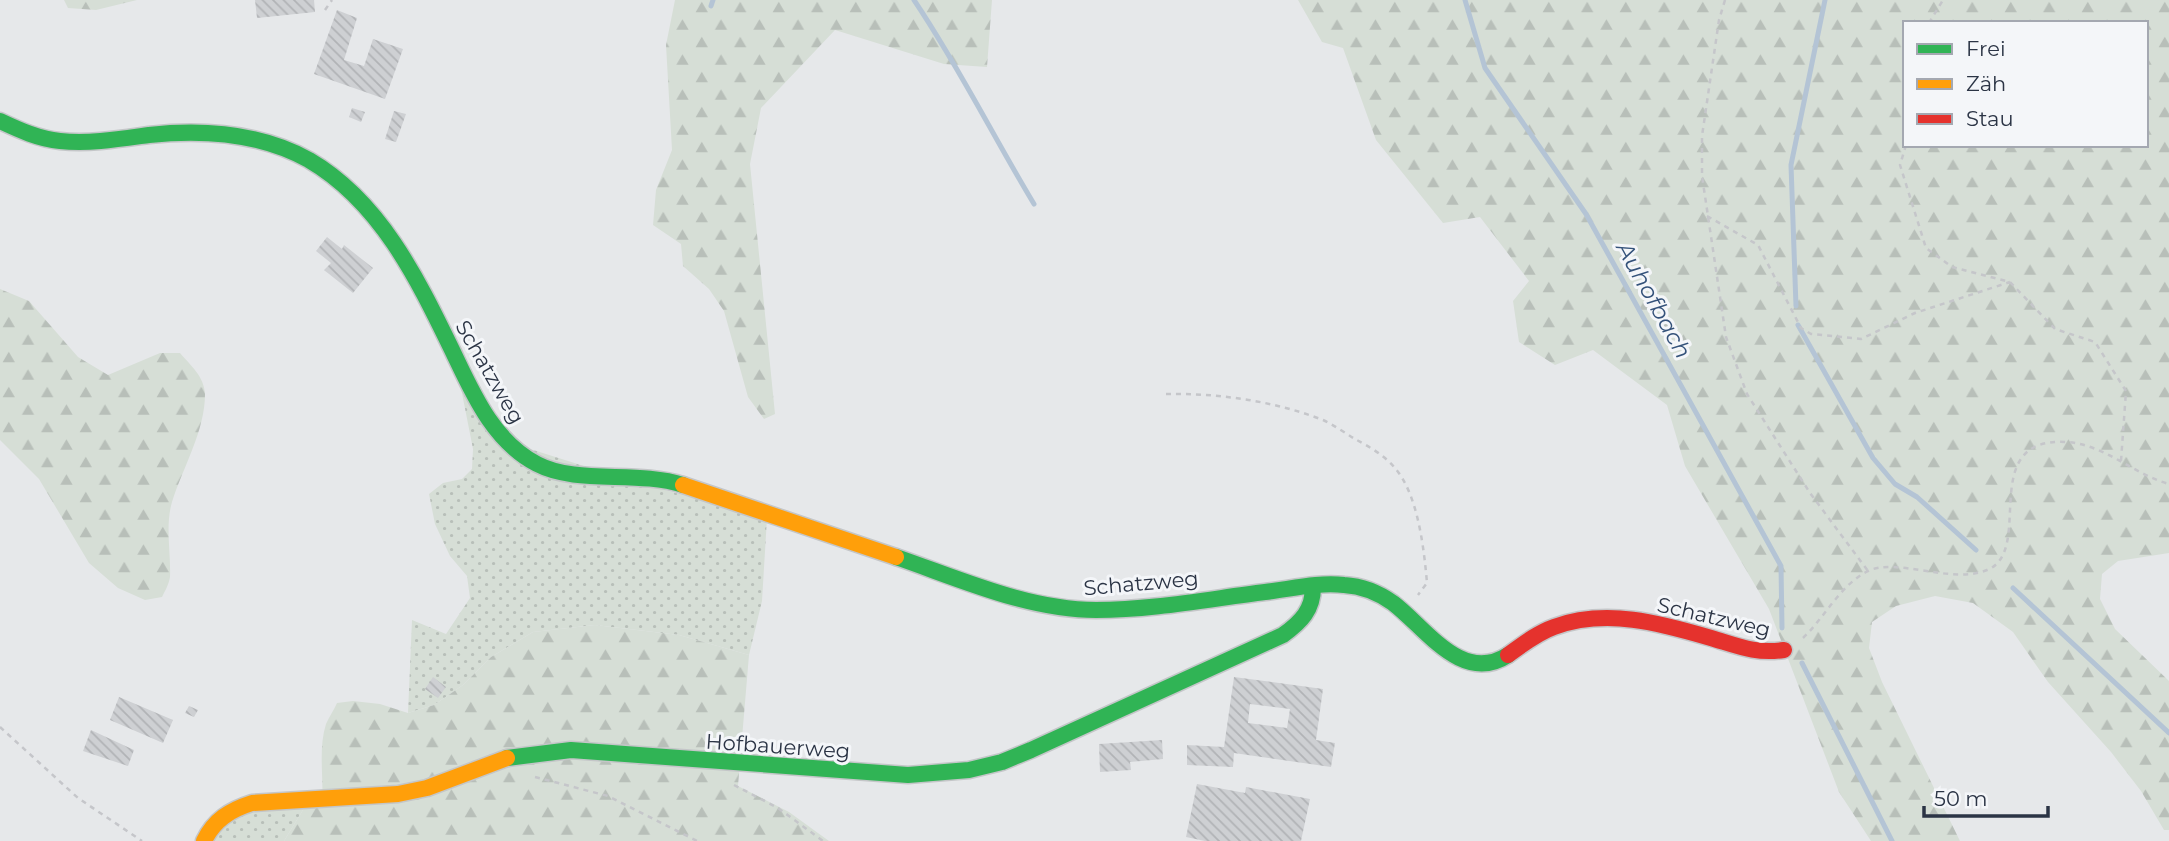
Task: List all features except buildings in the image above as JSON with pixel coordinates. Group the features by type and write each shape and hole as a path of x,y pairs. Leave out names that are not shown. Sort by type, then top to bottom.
{"street":[{"name":"Schatzweg","path":"0,121 26,133 59,141 89,142 162,134 227,133 273,145 325,170 365,203 388,232 417,280 474,395 491,422 507,443 538,465 570,473 634,476 678,483 976,585 1064,608 1124,608 1313,587 1356,586 1373,590 1404,610 1425,633 1459,659 1484,666 1502,659 1551,628 1587,619 1637,621 1763,653 1784,650"},
{"name":"Hofbauerweg","path":"204,841 213,824 241,805 261,801 398,794 427,788 512,756 571,750 908,775 970,770 1002,762 1283,635 1305,618 1314,597 1313,587"}],"path":[{"path":"326,10 332,0"},
{"path":"1725,0 1719,20 1702,136 1702,176 1726,337 1746,394 1810,493 1868,571 1888,568 1953,575 1989,569 2000,560 2006,543 2010,527 2012,480 2017,465 2024,455 2034,448 2064,442 2084,444 2142,474 2169,484"},
{"path":"1929,21 1943,0"},
{"path":"1905,147 1900,165 1926,248 1952,267 2010,282 2055,329 2095,342 2126,391 2121,461"},
{"path":"1707,216 1758,245 1801,328 1811,334 1861,339 1915,313 2010,282"},
{"path":"1166,394 1203,394 1266,404 1323,421 1368,446 1395,467 1411,496 1425,555 1427,583 1404,610"},
{"name":"Schatzweg","path":"1784,650 1791,648 1805,636 1845,589 1868,571"},
{"path":"0,727 78,798 142,841"},
{"path":"728,763 729,776 736,787 778,808 823,841"},
{"path":"528,775 608,796 697,841"}],"green space":[{"path":"64,0 137,0 96,10 68,8"},
{"path":"675,0 992,0 987,67 944,64 835,30 761,108 750,164 775,414 764,419 748,397 724,311 709,289 683,266 681,244 653,225 656,190 672,150 666,45"},
{"path":"1298,0 2169,0 2169,553 2118,561 2102,574 2100,599 2115,629 2169,681 2169,830 2164,830 2141,791 2111,752 2048,682 2013,632 1973,603 1935,596 1896,606 1872,622 1869,648 1882,682 1960,841 1871,841 1839,792 1769,609 1685,466 1667,405 1593,350 1555,365 1519,342 1513,301 1529,281 1480,217 1443,223 1376,140 1343,48 1322,42"},
{"path":"0,289 29,301 78,357 108,375 160,353 180,353 200,377 205,394 204,408 170,511 170,577 162,597 145,600 118,588 89,563 39,479 0,440"},
{"path":"458,373 495,438 625,479 767,518 762,601 749,655 679,635 595,625 533,632 491,657 463,685 434,705 408,713 412,620 446,634 470,598 467,576 450,556 435,524 429,494 443,483 462,479 472,469 473,449"},
{"path":"595,625 679,635 749,655 738,786 789,812 829,841 284,841 306,805 322,804 324,734 337,703 353,701 380,704 408,713 434,705 463,685 491,657 533,632"},
{"path":"306,805 284,841 209,841 231,815"}],"waterway":[{"path":"711,6 713,0"},
{"path":"914,0 946,50 1034,204"},
{"name":"Auhofbach","path":"1465,0 1485,68 1586,214 1781,566 1782,628"},
{"path":"1796,306 1791,165 1825,0"},
{"path":"1798,325 1873,458 1895,484 1917,497 1976,550"},
{"path":"2013,588 2169,733"},
{"name":"Auhofbach","path":"1802,663 1892,841"}],"traffic: fast":[{"path":"0,121 37,136 71,142 170,133 231,135 271,144 309,160 334,177 357,198 395,245 426,298 477,400 496,430 508,443 537,464 553,470 589,476 646,478 683,485"},
{"path":"896,557 995,592 1071,609 1138,608 1314,585 1351,586 1388,599 1446,650 1460,658 1475,663 1491,662 1508,655"},
{"path":"507,758 571,750 908,775 969,770 1002,762 1031,750 1283,635 1305,615 1311,602 1313,587"}],"traffic: slow":[{"path":"683,485 896,557"},
{"path":"204,841 224,817 252,803 398,794 427,788 507,758"}],"traffic: jam":[{"path":"1508,655 1554,627 1574,621 1613,618 1672,627 1747,648 1784,650"}]}
